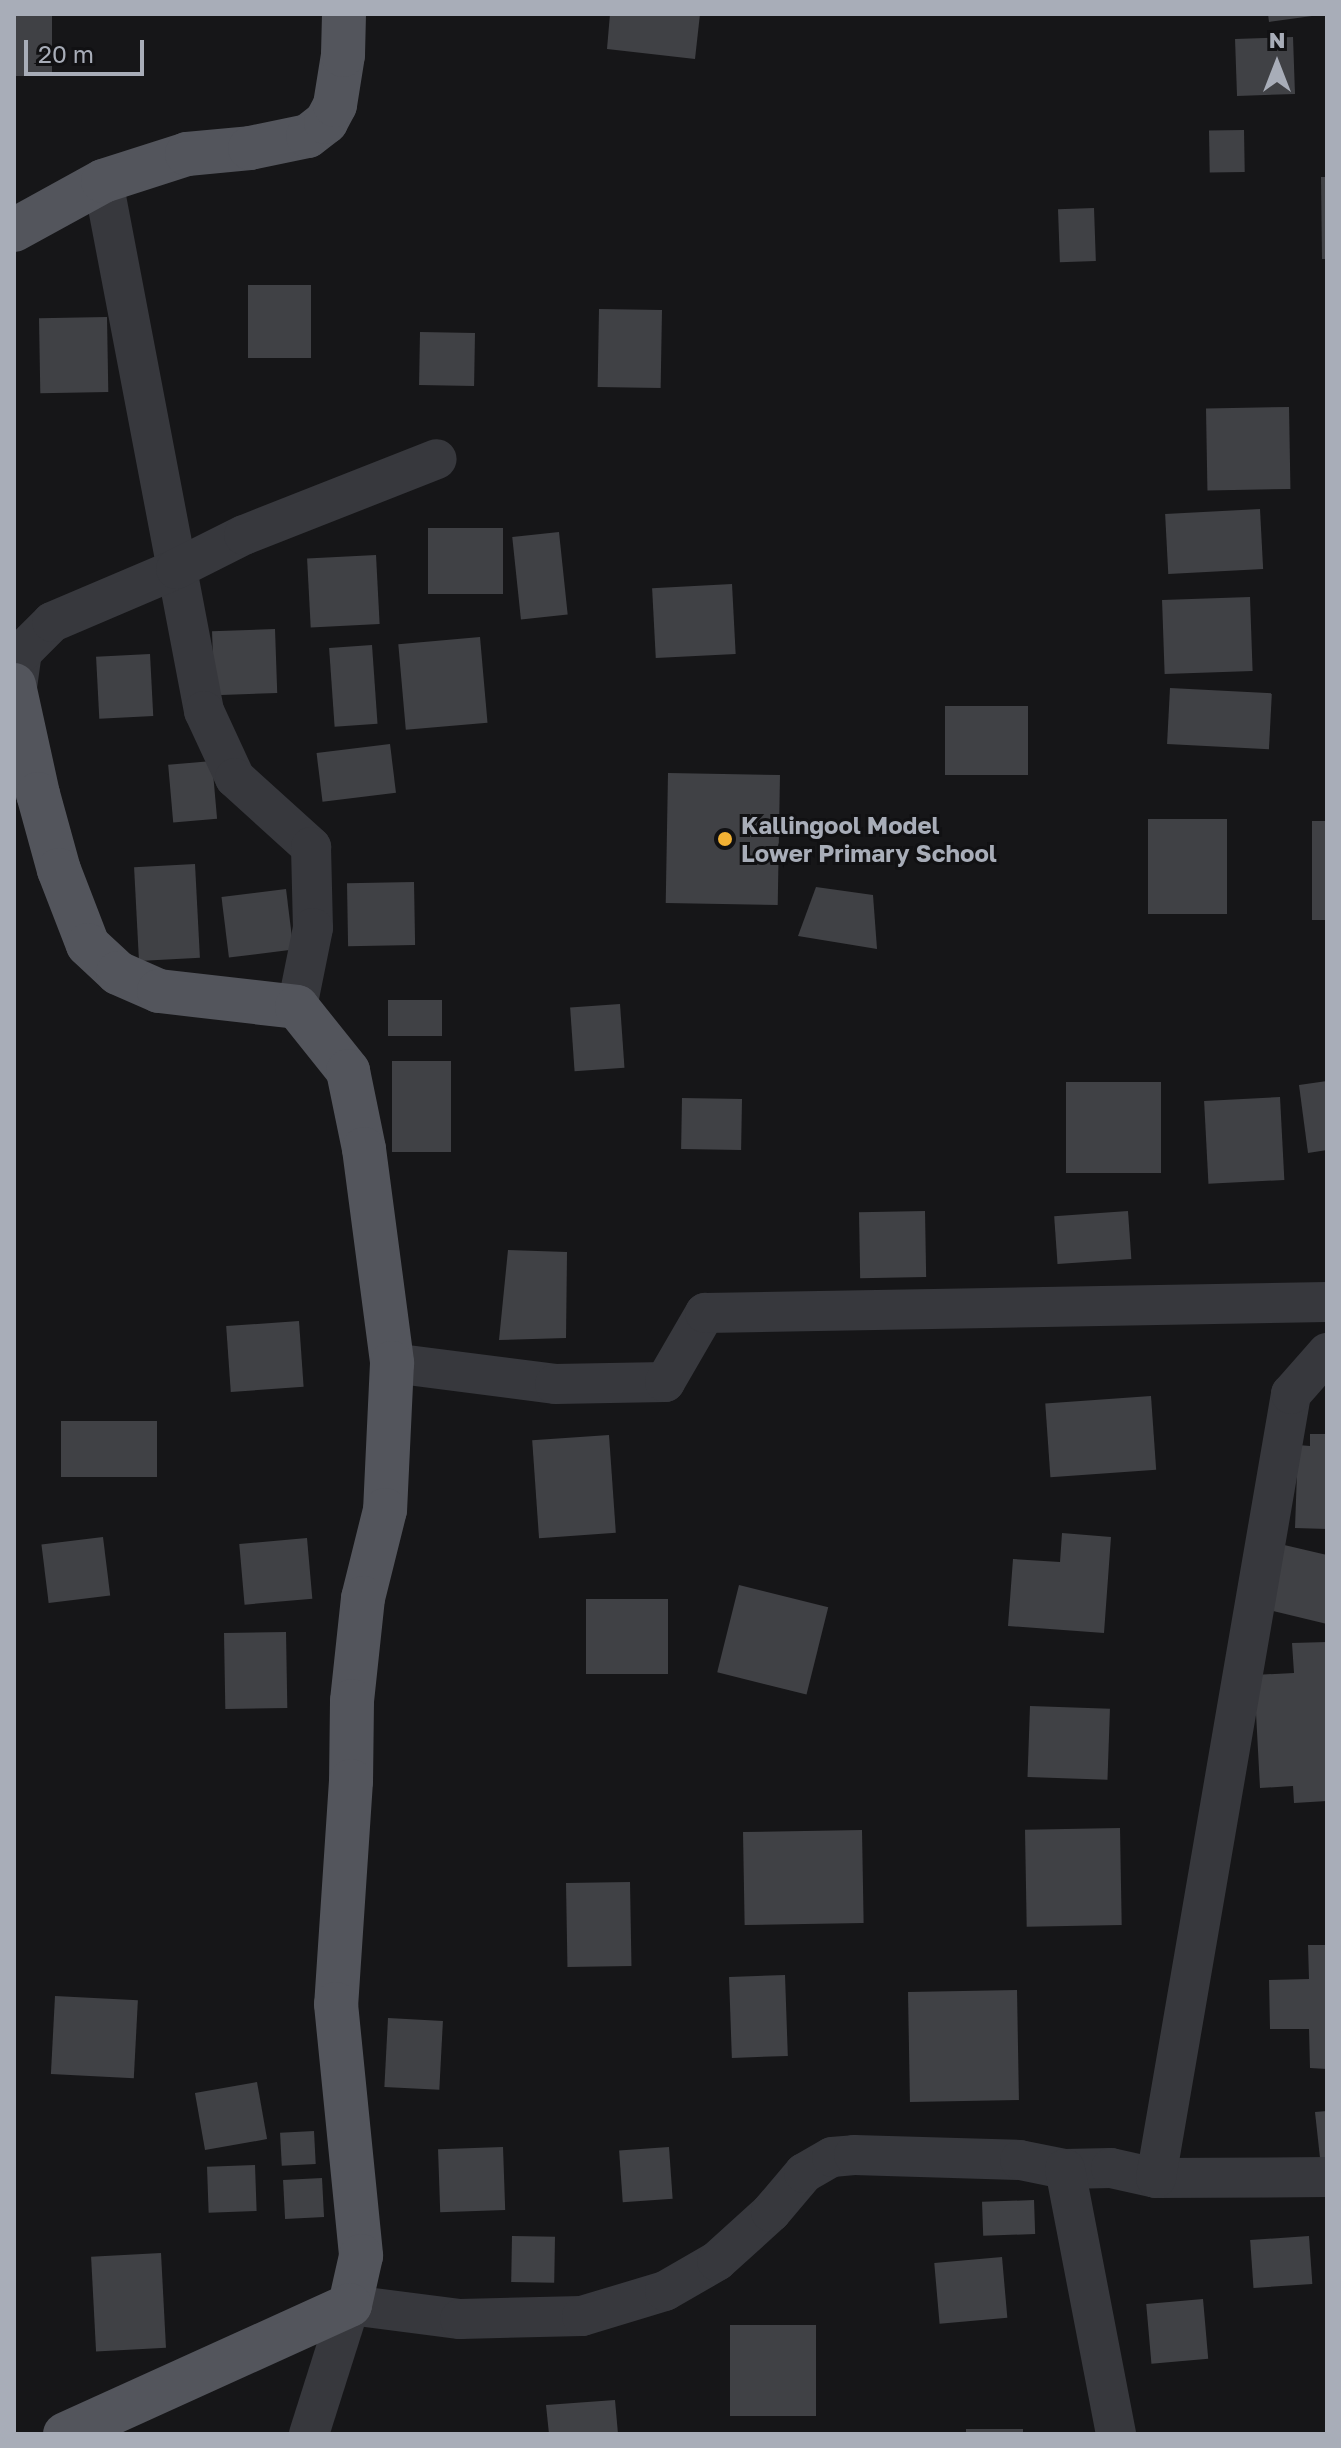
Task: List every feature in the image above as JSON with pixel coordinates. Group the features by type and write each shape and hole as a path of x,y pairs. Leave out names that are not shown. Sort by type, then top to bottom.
{"main road":[{"path":"14,230 103,181 187,154 250,148 308,136 326,122 335,105 343,55 344,14"},
{"path":"16,686 38,794 59,870 88,945 118,973 159,991 297,1007 348,1071 364,1149 392,1363 385,1510 363,1598 352,1701 351,1781 336,2004 361,2256 350,2305 65,2434"}],"street":[{"path":"103,181 204,711 235,778 311,847 313,928 297,1007"},
{"path":"16,686 22,652 52,622 176,569 244,535 437,459"},
{"path":"392,1363 555,1384 665,1382 705,1313 1327,1302"},
{"path":"1156,2178 1291,1394 1327,1353"},
{"path":"309,2434 350,2305 460,2319 582,2316 665,2291 717,2261 771,2212 804,2173 832,2157 1020,2160 1065,2169 1111,2168 1156,2178 1327,2177"},
{"path":"1065,2169 1116,2434"}],"building":[{"path":"14,14 52,14 52,76 14,76"},
{"path":"610,14 700,14 695,59 607,49"},
{"path":"1268,14 1312,14 1312,16 1269,22"},
{"path":"1293,37 1295,94 1237,96 1235,39"},
{"path":"1244,130 1245,172 1210,173 1209,131"},
{"path":"1321,177 1327,177 1327,259 1322,259"},
{"path":"1094,208 1096,261 1060,262 1058,209"},
{"path":"248,285 311,285 311,358 248,358"},
{"path":"599,309 662,310 661,388 598,387"},
{"path":"107,317 108,392 40,393 39,318"},
{"path":"420,332 475,333 474,386 419,385"},
{"path":"1289,407 1290,489 1207,490 1206,408"},
{"path":"1260,509 1263,569 1168,574 1165,514"},
{"path":"428,528 503,528 503,594 428,594"},
{"path":"559,532 568,615 521,619 512,537"},
{"path":"376,555 380,624 311,628 307,559"},
{"path":"732,584 736,654 656,658 652,588"},
{"path":"1250,597 1253,671 1165,674 1162,600"},
{"path":"275,629 277,693 214,695 212,631"},
{"path":"480,637 487,723 406,730 398,644"},
{"path":"372,645 378,724 335,727 329,648"},
{"path":"150,654 153,716 99,719 96,657"},
{"path":"1170,688 1272,693 1269,749 1167,744"},
{"path":"945,706 1028,706 1028,775 945,775"},
{"path":"390,744 396,793 323,802 317,753"},
{"path":"212,761 217,819 173,823 168,765"},
{"name":"Kallingool Model Lower Primary School","path":"668,773 780,775 778,905 666,903"},
{"path":"1148,819 1227,819 1227,914 1148,914"},
{"path":"1312,821 1327,821 1327,920 1312,920"},
{"path":"195,864 200,958 139,961 134,867"},
{"path":"414,882 415,945 348,946 347,883"},
{"path":"816,887 873,895 877,949 798,936"},
{"path":"286,889 293,950 229,957 221,897"},
{"path":"388,1000 442,1000 442,1036 388,1036"},
{"path":"620,1004 624,1068 575,1071 570,1007"},
{"path":"392,1061 451,1061 451,1152 392,1152"},
{"path":"1327,1081 1327,1150 1308,1153 1299,1085"},
{"path":"1066,1082 1161,1082 1161,1173 1066,1173"},
{"path":"1280,1097 1284,1180 1208,1184 1204,1101"},
{"path":"682,1098 742,1099 741,1150 681,1149"},
{"path":"925,1211 926,1277 860,1278 859,1212"},
{"path":"1128,1211 1131,1259 1058,1264 1054,1216"},
{"path":"508,1250 567,1252 566,1338 499,1340"},
{"path":"299,1321 304,1387 231,1392 226,1326"},
{"path":"1151,1396 1156,1470 1050,1477 1045,1403"},
{"path":"61,1421 157,1421 157,1477 61,1477"},
{"path":"1310,1434 1327,1434 1327,1529 1295,1528 1298,1445 1310,1446"},
{"path":"609,1435 616,1533 539,1538 532,1440"},
{"path":"1062,1533 1111,1537 1104,1633 1008,1626 1013,1559 1060,1562"},
{"path":"103,1537 110,1596 49,1603 41,1545"},
{"path":"307,1538 312,1599 245,1605 239,1544"},
{"path":"1280,1544 1327,1555 1327,1624 1265,1609"},
{"path":"739,1585 828,1607 806,1695 717,1672"},
{"path":"586,1599 668,1599 668,1674 586,1674"},
{"path":"286,1632 287,1708 225,1709 224,1633"},
{"path":"1327,1642 1327,1801 1294,1803 1293,1786 1260,1788 1254,1675 1294,1673 1292,1643"},
{"path":"1030,1706 1110,1709 1107,1780 1028,1777"},
{"path":"1120,1828 1122,1925 1027,1927 1025,1830"},
{"path":"862,1830 864,1923 745,1925 743,1832"},
{"path":"630,1882 631,1966 567,1967 566,1883"},
{"path":"1308,1945 1327,1945 1327,2069 1310,2068 1309,2029 1270,2029 1269,1980 1309,1979"},
{"path":"785,1975 788,2056 732,2058 729,1977"},
{"path":"1017,1990 1019,2100 910,2102 908,1992"},
{"path":"55,1996 138,2000 134,2078 51,2074"},
{"path":"388,2018 443,2021 439,2090 384,2087"},
{"path":"257,2082 267,2139 205,2150 195,2093"},
{"path":"1327,2111 1327,2166 1321,2167 1315,2112"},
{"path":"314,2131 316,2164 282,2166 280,2133"},
{"path":"503,2147 505,2210 440,2212 438,2149"},
{"path":"669,2147 673,2199 623,2202 619,2150"},
{"path":"255,2165 257,2211 209,2213 207,2167"},
{"path":"322,2178 324,2217 285,2219 283,2180"},
{"path":"1034,2200 1035,2234 983,2236 982,2202"},
{"path":"512,2236 555,2237 554,2283 511,2282"},
{"path":"1309,2236 1312,2284 1253,2288 1250,2240"},
{"path":"161,2253 166,2348 96,2352 91,2257"},
{"path":"1002,2257 1007,2318 940,2324 934,2263"},
{"path":"1203,2299 1208,2359 1151,2364 1146,2304"},
{"path":"730,2325 816,2325 816,2416 730,2416"},
{"path":"615,2400 618,2434 549,2434 546,2405"},
{"path":"966,2429 1023,2429 1023,2434 966,2434"}],"place":[{"name":"Kallingool Model Lower Primary School","path":"725,839"}]}
